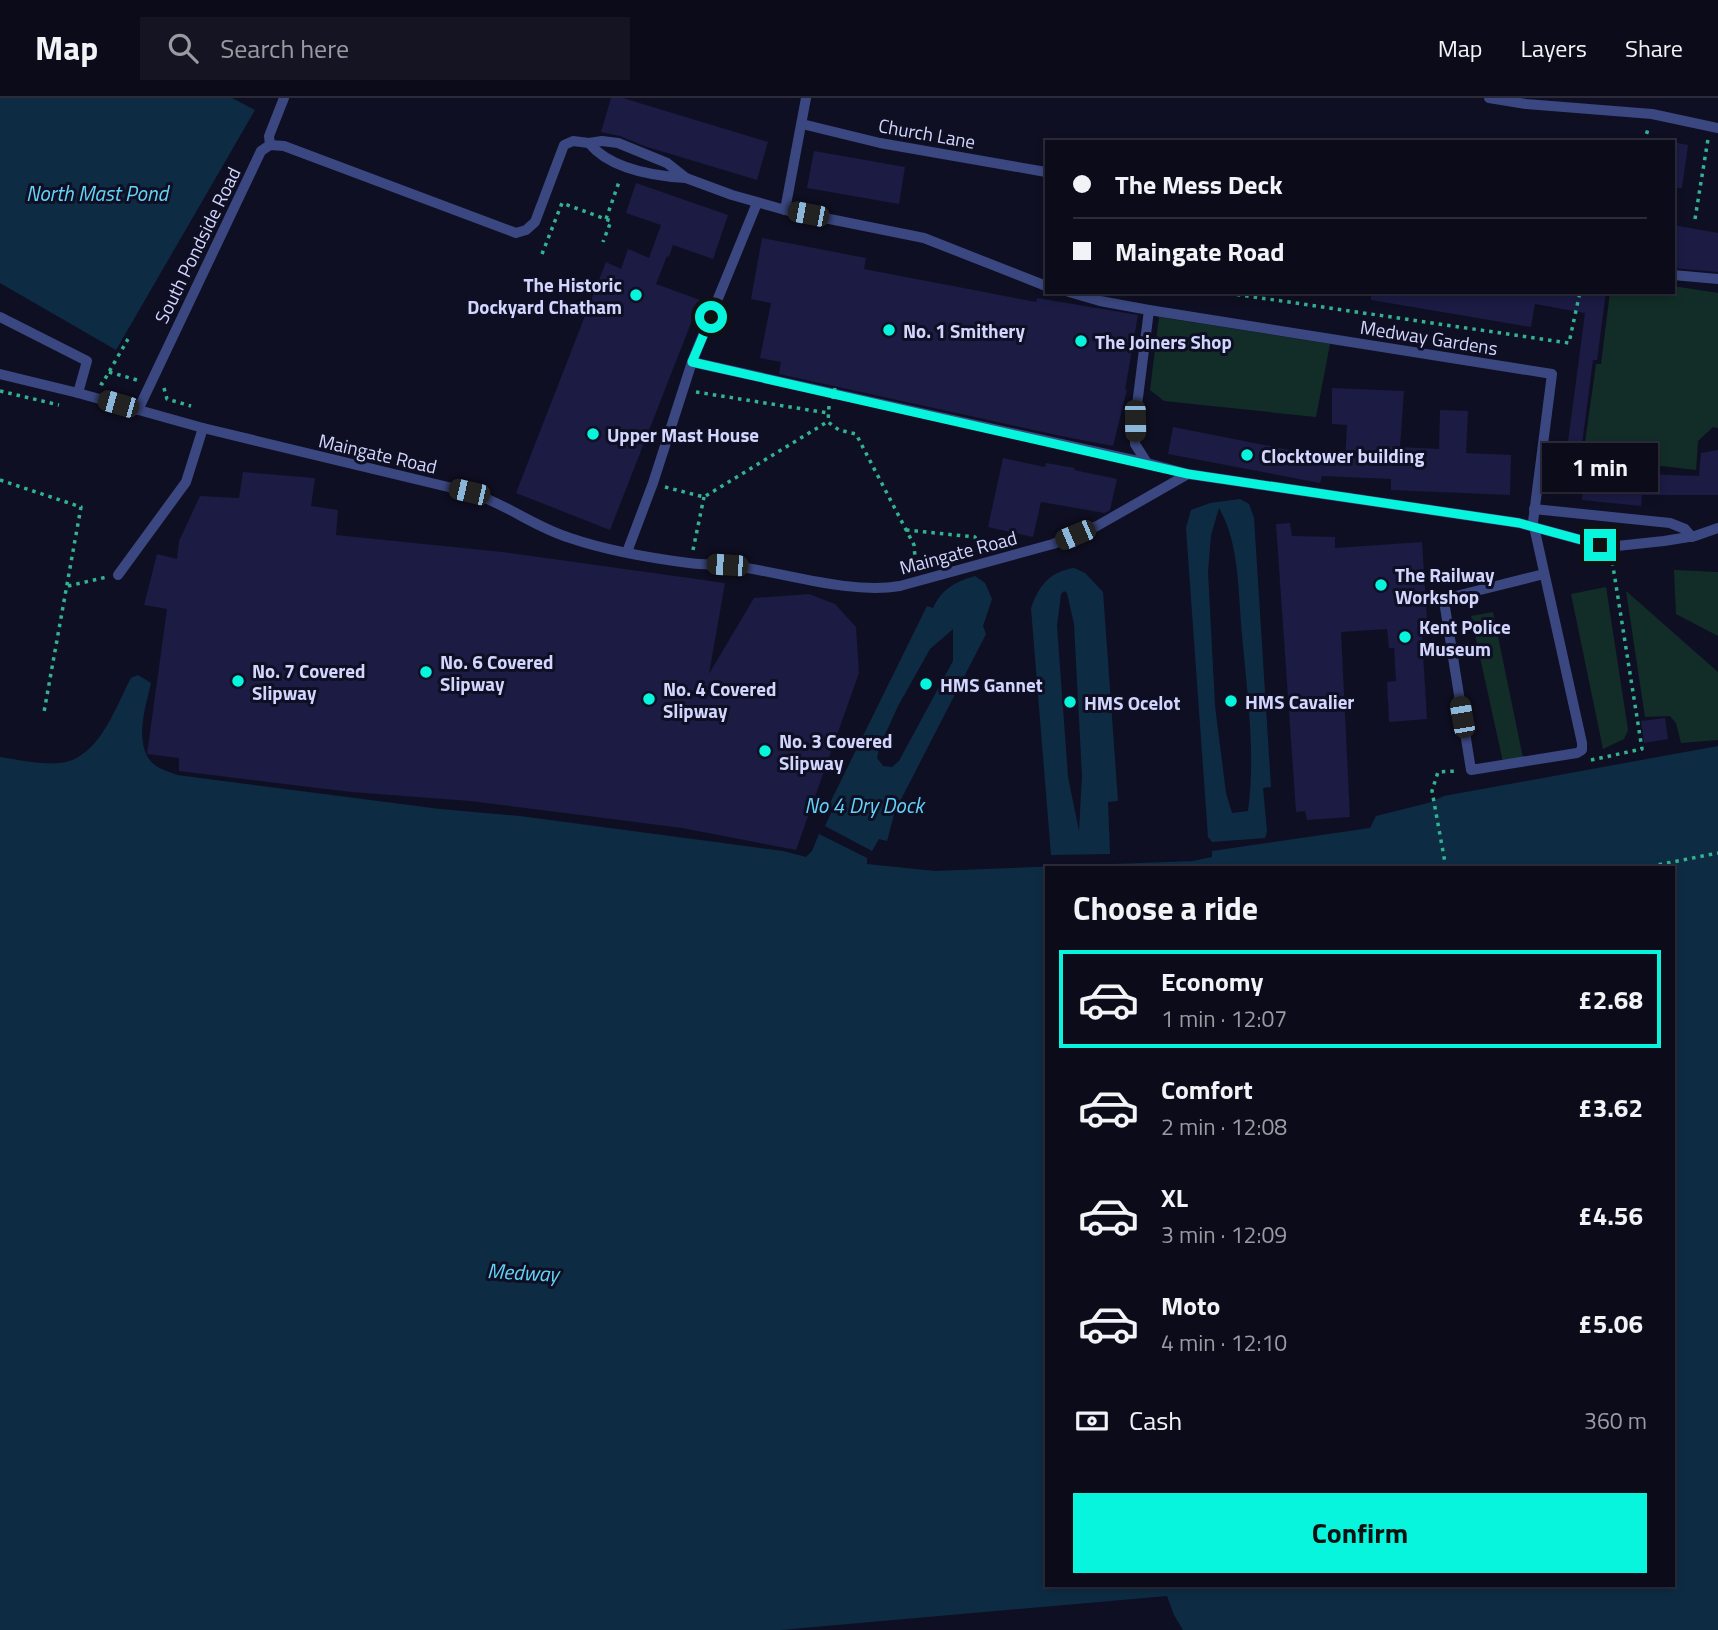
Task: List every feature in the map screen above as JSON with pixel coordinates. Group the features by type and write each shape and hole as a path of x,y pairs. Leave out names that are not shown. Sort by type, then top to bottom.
{"lane":[{"name":"South Pondside Road","path":"138,410 261,151 270,145 270,133 284,98"},
{"path":"785,210 806,98"},
{"path":"1489,98 1526,104 1652,114 1714,127"},
{"name":"Church Lane","path":"802,124 880,143 1045,172"},
{"path":"270,145 284,146 516,233 526,230 535,222 564,145 573,141 602,141 627,146 667,163 686,177 757,203 923,238 1045,286"},
{"path":"589,143 597,154 621,164 658,176 686,177"},
{"path":"627,552 653,483 692,362 757,203"},
{"path":"1675,275 1718,279"},
{"path":"1082,294 1149,310 1135,421 1135,444 1147,463"},
{"name":"Medway Gardens","path":"1149,310 1552,374 1532,522 1535,526 1582,750 1471,770 1444,601 1544,574"},
{"path":"0,317 87,361 78,393"},
{"path":"692,362 1188,474 1535,526 1584,542 1606,546 1692,537 1718,528"},
{"name":"Maingate Road","path":"0,374 203,428 469,492 492,499 567,537 627,552 882,588 917,582 1053,544 1086,531 1188,474"},
{"path":"118,575 186,482 203,428"},
{"path":"1534,509 1670,523 1685,529 1692,537"}],"path":[{"path":"1695,219 1714,127"},
{"path":"606,219 620,183 621,164"},
{"path":"542,254 562,202 611,222 603,242"},
{"path":"1234,294 1569,343 1580,294"},
{"path":"82,379 102,384 128,339"},
{"path":"109,372 138,380"},
{"path":"165,378 167,399 191,406"},
{"path":"833,399 835,388"},
{"path":"683,390 828,413"},
{"path":"828,406 828,422"},
{"path":"653,483 704,497 828,422"},
{"path":"828,422 839,430 856,434 914,545 917,582"},
{"path":"0,480 81,507 44,712"},
{"path":"690,563 704,497"},
{"path":"906,530 975,537 981,564"},
{"path":"68,586 118,575"},
{"path":"1432,791 1446,866"},
{"path":"1652,866 1718,853"}],"green space":[{"path":"1675,286 1718,293 1718,428 1713,427 1698,441 1696,470 1583,457 1596,364 1601,364 1610,294 1675,294"},
{"path":"1159,317 1330,344 1316,417 1164,401 1150,390"},
{"path":"1674,570 1718,572 1718,636 1676,614"},
{"path":"1606,587 1628,730 1624,739 1603,749 1571,594"},
{"path":"1626,591 1718,672 1718,740 1681,743 1676,723 1670,716 1645,717"},
{"path":"1493,612 1523,758 1503,762 1471,616"}],"water":[{"name":"North Mast Pond","path":"0,98 232,98 255,110 116,350 0,283"},
{"path":"1240,499 1249,504 1254,518 1271,787 1263,788 1267,831 1265,838 1212,842 1208,837 1186,528 1191,510 1210,503","holes":["1219,508 1226,522 1237,570 1251,745 1248,811 1232,813 1226,793 1215,706 1208,572 1211,535"]},
{"path":"1074,568 1085,573 1103,592 1118,801 1108,802 1110,854 1051,855 1031,608 1046,581","holes":["1064,591 1067,593 1074,624 1082,776 1079,831 1068,777 1057,626 1061,594"]},
{"name":"No 4 Dry Dock","path":"975,576 985,583 992,599 983,626 986,634 895,811 887,841 879,839 872,851 825,826 833,809 829,805 927,606 933,608 945,591","holes":["953,629 953,661 899,761 892,767 883,766 877,758 879,748 898,706 930,649"]},
{"name":"Medway","path":"138,675 151,683 142,732 145,751 154,765 177,775 440,809 520,816 783,851 806,857 812,851 819,834 867,858 867,864 935,871 1045,867 1045,1587 1675,1587 1675,866 1064,866 1193,861 1212,857 1212,851 1370,828 1376,816 1428,803 1444,796 1718,746 1718,1630 1183,1630 1167,1596 780,1630 0,1630 0,757 45,763 74,759 95,742 112,717 131,678"}],"building":[{"path":"611,98 623,98 768,142 757,180 601,132"},
{"path":"1675,142 1688,145 1682,188 1675,188"},
{"path":"814,151 905,167 899,204 807,188"},
{"path":"636,183 728,215 713,259 673,245 656,284 700,300 610,530 516,493 606,262 621,269 628,249 649,258 661,225 626,213"},
{"path":"1675,225 1718,233 1718,272 1675,268"},
{"name":"No. 1 Smithery","path":"762,238 866,258 864,269 1036,302 1037,298 1138,315 1127,390 1113,446 779,374 781,362 760,358 771,303 751,299"},
{"path":"1371,294 1606,294 1597,360 1593,360 1580,459 1566,457 1585,313 1535,304 1531,327 1371,300"},
{"path":"1332,388 1404,391 1400,447 1439,449 1440,410 1468,411 1466,453 1511,455 1510,495 1391,490 1391,479 1322,476 1320,483 1168,454 1173,427 1345,461 1347,425 1332,424"},
{"path":"1718,450 1718,495 1642,495 1641,506 1582,500 1585,465 1645,471 1645,474 1699,476 1701,453"},
{"path":"1003,458 1045,467 1046,463 1075,468 1074,470 1117,479 1110,510 1105,513 1041,502 1033,537 988,527"},
{"path":"243,472 315,478 311,506 338,510 336,535 502,552 725,583 709,674 754,598 809,594 835,604 856,627 859,673 796,850 682,828 470,801 351,792 179,771 179,758 147,754 167,609 144,605 157,554 177,559 179,541 200,496 239,498"},
{"path":"1290,523 1292,536 1335,537 1335,548 1422,542 1427,621 1421,622 1427,719 1389,722 1387,682 1396,681 1394,648 1389,648 1387,629 1341,632 1350,817 1307,820 1305,811 1296,812 1276,524"},
{"path":"1665,718 1668,739 1644,743 1641,721"}],"place":[{"name":"The Historic Dockyard Chatham","path":"636,295"},
{"name":"No. 1 Smithery","path":"889,330"},
{"name":"The Joiners Shop","path":"1081,341"},
{"name":"Upper Mast House","path":"593,434"},
{"name":"Clocktower building","path":"1247,455"},
{"name":"The Railway Workshop","path":"1381,585"},
{"name":"Kent Police Museum","path":"1405,637"},
{"name":"No. 6 Covered Slipway","path":"426,672"},
{"name":"No. 7 Covered Slipway","path":"238,681"},
{"name":"HMS Gannet","path":"926,684"},
{"name":"No. 4 Covered Slipway","path":"649,699"},
{"name":"HMS Cavalier","path":"1231,701"},
{"name":"HMS Ocelot","path":"1070,702"},
{"name":"No. 3 Covered Slipway","path":"765,751"}],"route":[{"path":"711,317 692,362 1188,474 1519,523 1600,545"}]}
